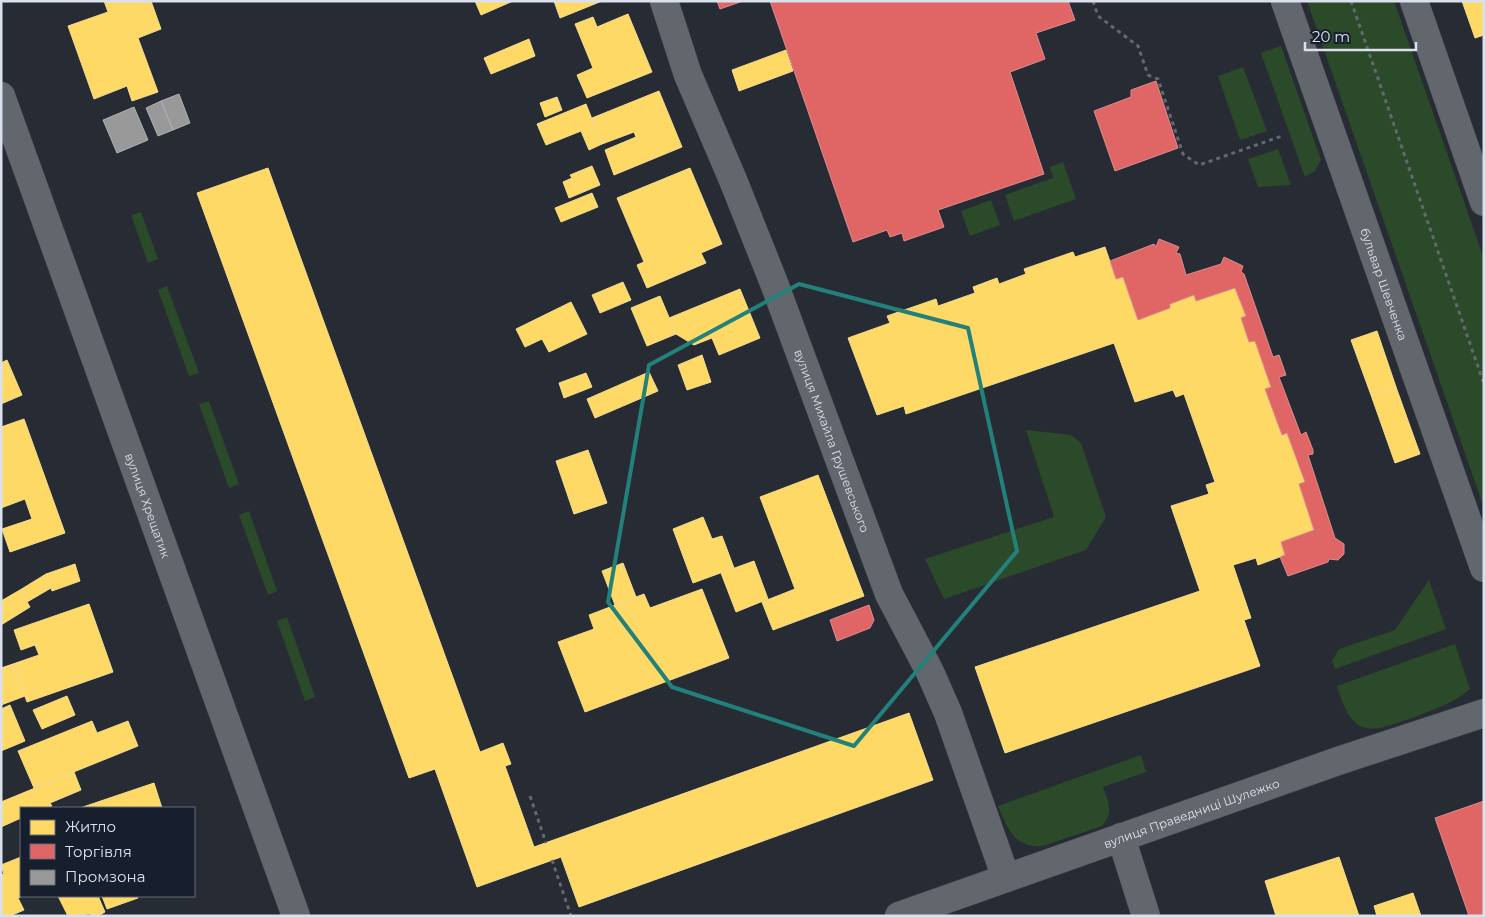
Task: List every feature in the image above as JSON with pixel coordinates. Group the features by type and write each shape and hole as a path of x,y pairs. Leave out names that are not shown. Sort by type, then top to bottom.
{"street":[{"name":"вулиця Михайла Грушевського","path":"664,1 688,75 774,283 889,594 948,713 1006,878"},
{"name":"бульвар Шевченка","path":"1285,1 1484,568"},
{"path":"1414,1 1484,202"},
{"name":"вулиця Хрещатик","path":"1,96 296,916"},
{"name":"вулиця Праведниці Шулежко","path":"899,916 1338,761 1484,713"},
{"path":"1121,837 1146,916"}],"path":[{"path":"1093,1 1098,16 1138,46 1148,75 1158,79 1183,154 1199,165 1282,136"},
{"path":"1351,1 1484,384"},
{"path":"530,796 546,843"},
{"path":"552,860 571,916"}],"highlighted area":[{"path":"799,284 968,328 1017,551 854,746 672,687 608,602 649,365"}],"green space":[{"path":"1307,1 1394,1 1484,259 1484,508"},
{"path":"1281,46 1321,160 1315,171 1305,177 1261,53"},
{"path":"1243,67 1267,131 1240,140 1218,76"},
{"path":"1278,149 1291,185 1258,187 1248,159"},
{"path":"1063,162 1076,199 1014,221 1005,195 1053,178 1050,167"},
{"path":"991,200 1000,225 970,236 961,211"},
{"path":"141,212 158,259 148,263 131,215"},
{"path":"167,286 199,373 189,376 158,290"},
{"path":"209,401 239,484 229,488 199,404"},
{"path":"1026,430 1071,435 1081,443 1106,517 1086,550 944,599 925,559 1054,517"},
{"path":"249,511 277,591 268,595 239,515"},
{"path":"1429,580 1446,629 1335,669 1332,661 1339,649 1395,630"},
{"path":"287,617 315,697 305,701 277,621"},
{"path":"1455,644 1470,689 1464,694 1437,708 1386,726 1365,728 1357,724 1349,716 1337,686"},
{"path":"1141,755 1146,772 1103,787 1109,812 1102,826 1043,846 1033,846 1025,844 1013,835 998,806"}],"building: Житло":[{"path":"104,1 151,1 161,29 138,38 158,92 132,101 127,86 94,99 68,26 108,12"},
{"path":"475,1 513,1 481,15"},
{"path":"554,1 602,1 560,18"},
{"path":"1462,1 1484,1 1484,35 1475,38"},
{"path":"628,14 652,72 587,98 577,75 593,68 575,24 593,17 597,27"},
{"path":"529,39 535,56 491,74 484,58"},
{"path":"786,50 793,71 739,91 732,70"},
{"path":"659,91 682,147 614,175 605,150 636,137 634,132 602,144 592,118"},
{"path":"557,97 562,110 545,117 540,103"},
{"path":"586,104 602,144 589,150 581,131 546,145 537,124"},
{"path":"592,166 600,185 569,198 563,182 572,178 570,175"},
{"path":"268,168 480,752 503,743 511,764 505,766 534,847 909,713 933,780 579,907 561,857 477,887 435,769 409,778 197,193"},
{"path":"690,168 722,244 701,253 706,263 647,288 637,265 644,262 617,198"},
{"path":"592,193 598,207 561,222 555,208"},
{"path":"1105,247 1116,279 1123,277 1138,320 1170,308 1170,304 1194,295 1196,301 1235,288 1246,316 1241,318 1249,342 1255,341 1271,387 1265,389 1282,435 1287,433 1305,482 1299,484 1314,530 1281,542 1285,555 1258,565 1256,558 1233,565 1251,618 1244,620 1260,666 1005,753 975,667 1200,591 1171,506 1209,494 1206,485 1215,482 1184,394 1176,397 1173,390 1135,402 1114,343 906,414 904,406 877,415 848,338 890,323 887,316 936,299 938,306 975,293 973,287 997,278 999,284 1026,274 1024,269 1073,252 1075,257"},
{"path":"623,282 631,300 600,313 592,295"},
{"path":"740,289 760,338 719,355 712,338 694,345 676,334 669,318"},
{"path":"660,296 676,334 647,346 631,308"},
{"path":"571,302 587,334 549,352 542,339 525,347 516,329"},
{"path":"1377,331 1396,387 1371,395 1351,340"},
{"path":"702,355 711,382 687,390 678,365"},
{"path":"7,360 22,395 1,404 1,363"},
{"path":"649,372 658,391 595,418 587,399"},
{"path":"586,373 592,387 564,398 559,383"},
{"path":"1396,387 1420,454 1395,463 1371,395"},
{"path":"24,419 65,533 10,552 2,529 32,519 25,499 1,508 1,427"},
{"path":"588,450 607,503 574,514 556,461"},
{"path":"818,475 864,596 773,630 762,602 795,589 760,497"},
{"path":"703,517 712,539 722,536 734,568 693,583 673,529"},
{"path":"754,561 768,599 736,612 721,573"},
{"path":"623,563 636,597 615,605 602,571"},
{"path":"75,564 80,581 52,591 46,574"},
{"path":"46,574 51,588 27,602 20,590"},
{"path":"702,589 729,658 585,712 558,642 594,629 589,615 644,594 650,608"},
{"path":"20,590 30,607 1,625 1,601"},
{"path":"89,604 113,672 27,702 13,664 39,655 35,645 21,650 14,630"},
{"path":"13,664 25,696 1,705 1,668"},
{"path":"67,696 75,715 42,729 33,710"},
{"path":"10,705 25,741 1,751 1,709"},
{"path":"92,721 97,733 128,721 138,746 34,788 18,751"},
{"path":"74,772 81,790 50,803 52,806 49,807 20,807 20,818 1,827 1,802"},
{"path":"154,783 162,807 83,807"},
{"path":"20,857 20,897 18,898 24,910 10,916 1,916 1,875 4,874 1,865"},
{"path":"1339,857 1359,916 1276,916 1265,881"},
{"path":"1413,893 1421,916 1377,916 1374,906"},
{"path":"58,897 98,897 105,912 98,916 89,914 68,916"},
{"path":"102,897 138,898 107,909"}],"building: Торгівля":[{"path":"717,1 743,1 720,9"},
{"path":"770,1 1068,1 1075,20 1036,33 1045,59 1010,72 1044,174 938,210 944,227 904,241 902,233 890,237 887,230 853,242"},
{"path":"1156,81 1178,148 1115,171 1094,111 1131,97 1131,90"},
{"path":"1159,239 1179,247 1176,253 1180,254 1186,275 1221,264 1224,257 1243,266 1241,272 1244,274 1273,357 1279,355 1286,375 1279,377 1301,435 1306,432 1313,450 1313,454 1308,455 1335,538 1344,544 1344,554 1338,560 1329,559 1328,562 1288,576 1280,557 1285,555 1281,542 1314,530 1299,484 1305,482 1287,433 1282,435 1265,389 1271,387 1255,341 1249,342 1241,318 1246,316 1235,288 1196,301 1194,295 1170,304 1170,308 1138,320 1123,277 1116,279 1110,261 1154,244 1156,247"},
{"path":"869,605 874,620 870,628 837,641 830,620"},
{"path":"1484,801 1484,916 1469,916 1435,818"}],"building: Промзона":[{"path":"179,94 190,123 173,130 161,101"},
{"path":"161,101 173,130 158,136 146,108"},
{"path":"134,107 148,140 117,153 103,120"}]}
